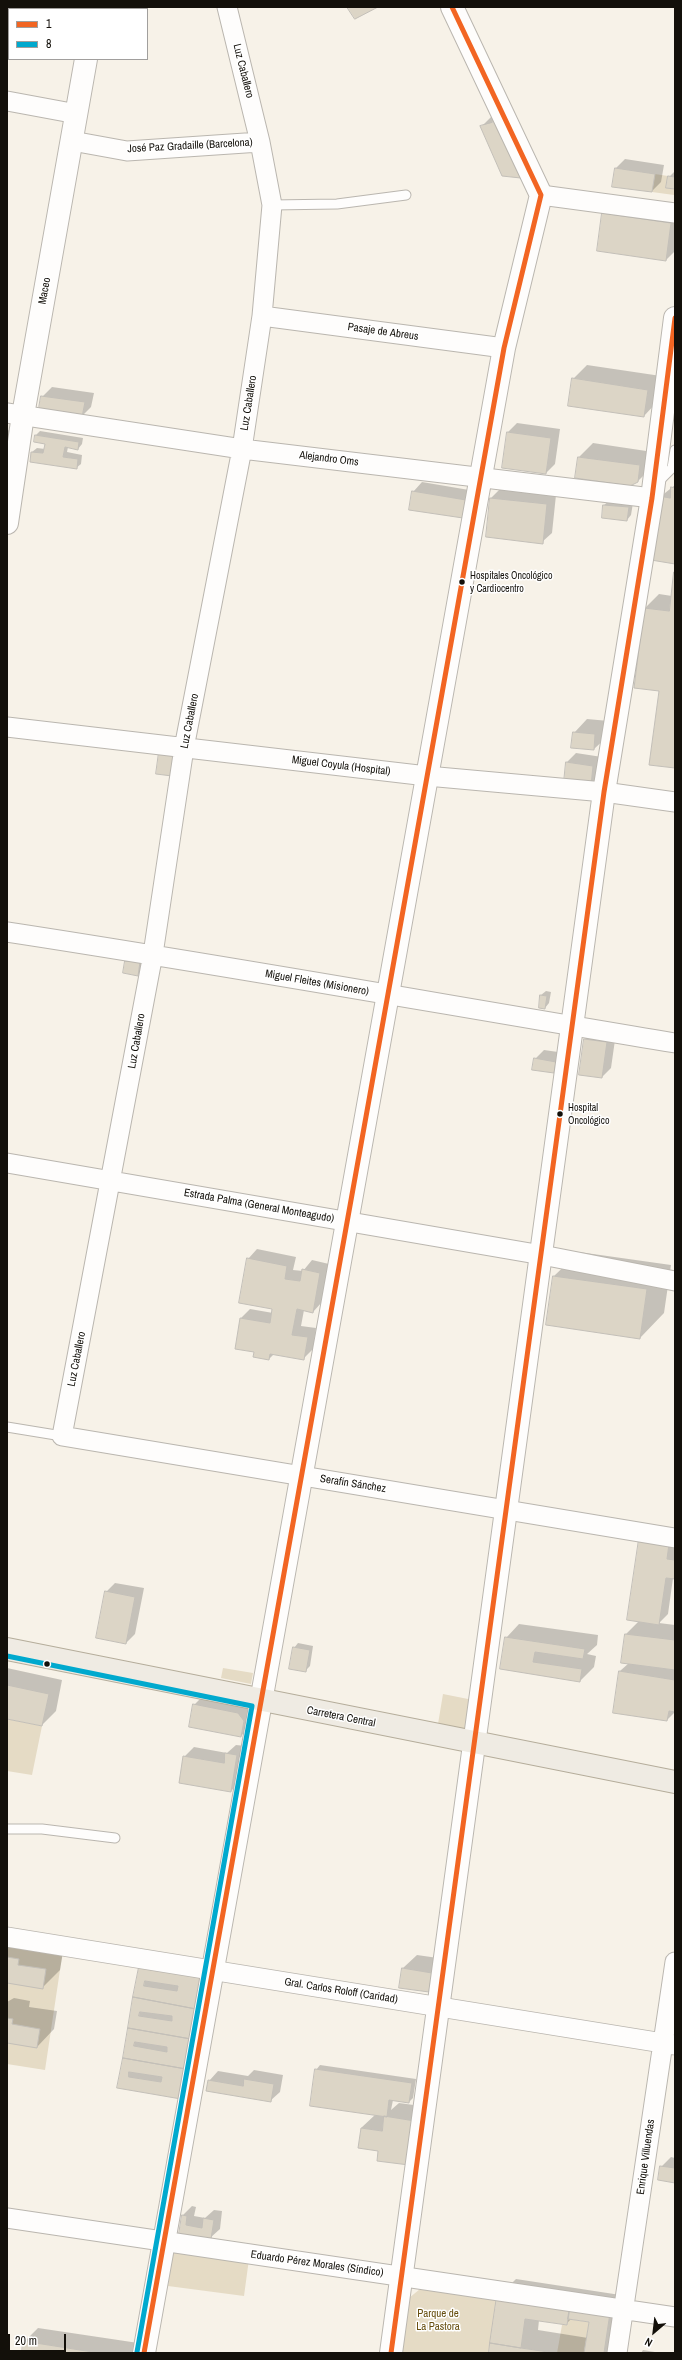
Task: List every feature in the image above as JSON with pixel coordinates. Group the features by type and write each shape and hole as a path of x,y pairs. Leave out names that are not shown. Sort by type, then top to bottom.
{"main road":[{"path":"144,2353 480,478 504,348 541,195 452,7"},
{"name":"Maceo","path":"7,523 15,414 72,141 86,60"},
{"path":"391,2353 604,792 652,492 668,417 675,318"},
{"name":"Carretera Central","path":"7,1649 475,1744 675,1782"}],"street":[{"name":"Luz Caballero","path":"62,1436 154,954 184,748 242,448 262,316 272,205 260,142 227,7"},
{"path":"7,101 77,114"},
{"name":"José Paz Gradaille (Barcelona)","path":"72,141 127,151 260,142"},
{"path":"541,195 675,214"},
{"name":"Pasaje de Abreus","path":"262,316 504,348"},
{"name":"Alejandro Oms","path":"15,414 242,448 480,478 652,492"},
{"name":"Miguel Coyula (Hospital)","path":"7,727 427,776 604,792 675,802"},
{"name":"Miguel Fleites (Misionero)","path":"7,932 154,954 387,996 675,1043"},
{"name":"Estrada Palma (General Monteagudo)","path":"7,1163 542,1255 675,1281"},
{"name":"Serafín Sánchez","path":"62,1436 675,1538"},
{"name":"Gral. Carlos Roloff (Caridad)","path":"7,1936 669,2044"},
{"name":"Enrique Villuendas","path":"617,2353 669,2044 675,1962"},
{"name":"Eduardo Pérez Morales (Síndico)","path":"7,2218 675,2317"}],"lane":[{"path":"272,205 337,204 406,195"},
{"path":"652,492 672,468 675,450"},
{"name":"Serafín Sánchez","path":"7,1427 62,1436"},
{"path":"7,1829 42,1829 115,1838"}],"green space":[{"path":"655,174 668,176 666,188 675,189 674,195 652,192"},
{"path":"223,1668 253,1673 251,1684 221,1678"},
{"path":"443,1694 473,1700 468,1730 438,1724"},
{"path":"7,1719 42,1726 32,1775 7,1771"},
{"path":"7,1942 63,1950 45,2070 7,2064"},
{"path":"173,2248 249,2259 244,2296 168,2286"},
{"name":"Parque de La Pastora","path":"425,2285 497,2296 489,2353 399,2353 409,2298"},
{"path":"568,2319 589,2322 584,2353 557,2353 562,2325 567,2325"}],"building":[{"path":"347,7 378,7 355,19"},
{"path":"502,120 530,179 502,176 480,126"},
{"path":"615,168 655,174 652,192 612,187"},
{"path":"668,176 675,177 675,189 666,188"},
{"path":"602,213 671,223 666,261 597,251"},
{"path":"572,378 648,390 644,417 568,406"},
{"path":"41,396 85,402 82,417 42,412 39,407"},
{"path":"507,432 551,438 546,474 502,468"},
{"path":"35,435 79,442 78,450 65,447 63,457 78,459 77,469 30,462 31,452 43,453 45,444 34,442"},
{"path":"578,457 640,465 638,482 630,486 575,478"},
{"path":"671,487 675,488 675,564 651,560 659,496 670,498"},
{"path":"412,491 466,500 463,518 409,510"},
{"path":"490,498 547,504 543,544 486,537"},
{"path":"603,505 629,507 627,521 602,518"},
{"path":"674,572 675,768 649,765 659,691 634,688 644,608 669,611"},
{"path":"573,732 595,734 594,750 571,748"},
{"path":"159,752 175,755 172,776 156,774"},
{"path":"566,762 593,766 591,786 564,782"},
{"path":"125,961 140,962 138,976 123,973"},
{"path":"540,995 547,996 545,1009 539,1008"},
{"path":"584,1039 607,1042 602,1078 579,1075"},
{"path":"534,1058 556,1062 554,1073 532,1070"},
{"path":"247,1258 287,1266 285,1279 300,1281 302,1269 320,1273 313,1313 297,1309 292,1335 308,1337 304,1360 270,1354 269,1360 253,1357 254,1352 235,1349 240,1318 270,1323 272,1309 239,1303"},
{"path":"553,1276 647,1289 640,1339 546,1325"},
{"path":"639,1539 669,1544 667,1559 675,1560 675,1579 666,1578 659,1625 627,1620"},
{"path":"105,1591 135,1597 126,1644 96,1638"},
{"path":"625,1634 675,1640 675,1670 621,1663"},
{"path":"505,1637 585,1649 583,1659 535,1652 533,1662 582,1669 580,1682 500,1669"},
{"path":"293,1647 310,1650 306,1672 289,1669"},
{"path":"619,1671 675,1680 675,1712 669,1711 667,1721 613,1713"},
{"path":"7,1685 49,1694 42,1726 7,1719"},
{"path":"193,1704 238,1713 244,1721 241,1737 189,1727"},
{"path":"225,1753 237,1755 231,1792 179,1783 183,1756 224,1763"},
{"path":"7,1957 19,1959 18,1965 46,1969 43,1989 7,1983"},
{"path":"139,1967 201,1978 196,2009 133,1997","holes":["145,1981 178,1986 177,1991 144,1986"]},
{"path":"402,1968 432,1973 429,1992 399,1988"},
{"path":"133,1997 196,2009 191,2039 128,2028","holes":["140,2012 172,2016 172,2021 139,2016"]},
{"path":"7,2018 13,2019 12,2024 40,2029 37,2048 7,2043"},
{"path":"128,2028 191,2039 186,2069 123,2058","holes":["135,2042 167,2047 167,2052 134,2046"]},
{"path":"123,2058 186,2069 181,2099 117,2088","holes":["129,2072 162,2077 161,2082 129,2077"]},
{"path":"315,2069 412,2083 409,2103 389,2100 387,2117 310,2106"},
{"path":"244,2079 274,2084 271,2102 206,2091 208,2080 243,2086"},
{"path":"384,2116 415,2121 409,2165 377,2161 378,2151 358,2148 361,2128 382,2131"},
{"path":"660,2166 675,2168 675,2183 658,2180"},
{"path":"182,2215 187,2216 186,2225 202,2228 203,2218 214,2220 211,2239 179,2234"},
{"path":"497,2296 570,2307 567,2325 525,2319 521,2348 490,2343"},
{"path":"570,2307 610,2313 604,2353 584,2353 589,2322 568,2319"},
{"path":"23,2341 99,2353 22,2353"},
{"path":"490,2343 521,2348 555,2353 489,2353"}],"transit line":[{"name":"1","path":"144,2353 504,348 541,195 452,7"},
{"name":"1","path":"391,2353 604,792 652,498 675,318"},
{"name":"8","path":"7,1656 252,1706 137,2352"}],"place":[{"name":"Hospitales Oncológico y Cardiocentro","path":"462,582"},
{"name":"Hospital Oncológico","path":"560,1114"}]}
